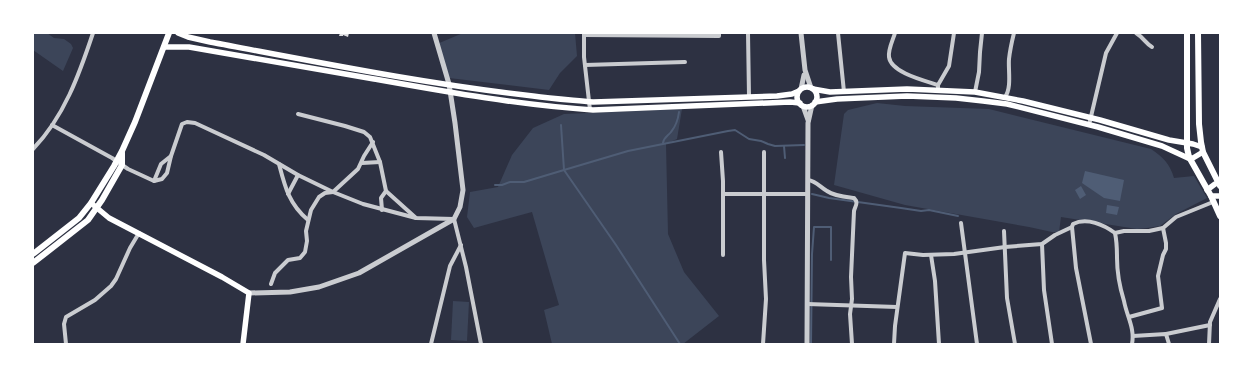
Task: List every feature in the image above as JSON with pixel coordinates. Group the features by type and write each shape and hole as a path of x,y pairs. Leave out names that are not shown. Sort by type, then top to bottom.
{"main road":[{"path":"33,264 88,220 102,200 119,163 122,151 169,33"},
{"path":"178,33 210,42 335,66 351,72 450,93 551,107 590,110 790,102 808,107 814,104 837,99 907,96 956,98 1007,104 1089,125 1162,146 1184,157 1193,158 1202,150"},
{"path":"1187,33 1186,143 1190,158 1208,190 1220,216"},
{"path":"1198,33 1199,124 1202,150 1219,183 1211,186 1208,190"},
{"path":"164,47 189,47 333,72 351,72 590,102 777,96 792,94 806,87 830,92 938,88 1005,97 1091,118 1168,140 1186,143 1202,150"},
{"path":"333,72 335,66"},
{"path":"812,88 816,94 814,104"},
{"path":"800,90 797,96 802,105"},
{"path":"983,101 984,94"},
{"path":"717,97 717,105"},
{"path":"669,100 669,107"},
{"path":"33,254 73,224 91,203 119,163"},
{"path":"1212,199 1220,196"},
{"path":"91,203 109,218 222,277 249,293 243,344"}],"street":[{"path":"33,149 45,136 68,99 79,74 93,33"},
{"path":"249,293 290,292 319,287 359,273 454,219 460,208 464,190 449,84 434,33"},
{"path":"590,110 585,65 584,34 683,34 719,36 719,33"},
{"path":"748,33 748,96"},
{"path":"800,90 804,82 805,70 801,33"},
{"path":"838,33 844,92"},
{"path":"895,33 889,52 889,59 896,67 911,76 938,88 949,66 954,33"},
{"path":"975,92 979,72 982,33"},
{"path":"1005,97 1007,94 1010,71 1009,58 1014,33"},
{"path":"1089,125 1106,53 1116,33"},
{"path":"1136,33 1144,37 1148,44 1152,47"},
{"path":"585,65 685,62"},
{"path":"805,70 812,88"},
{"path":"807,344 808,123 814,104"},
{"path":"802,105 808,123"},
{"path":"298,114 364,132 370,137 380,162 386,191 416,218"},
{"path":"52,125 154,181 162,179 167,173 182,124 184,122 191,122 264,155 298,175 333,192 382,210 416,218 454,219"},
{"path":"271,284 275,273 288,260 300,258 305,252 308,220 311,210 319,197 325,193 333,192 358,169 373,142"},
{"path":"721,152 724,194 723,255"},
{"path":"763,344 766,299 764,260 764,152"},
{"path":"154,181 161,164 171,156"},
{"path":"362,163 380,162"},
{"path":"279,164 293,205 308,220"},
{"path":"288,194 298,175"},
{"path":"808,180 815,182 827,192 854,198 857,202 854,208 851,277 852,306 850,314 852,344"},
{"path":"382,210 381,198 386,191"},
{"path":"724,194 808,194"},
{"path":"1115,233 1124,231 1149,231 1163,228 1176,217 1212,199"},
{"path":"454,219 461,245 481,344"},
{"path":"894,344 897,307 905,253 931,255 965,253 1005,247 1042,244 1055,235 1072,227 1073,224 1077,222 1103,225 1115,233 1118,242 1117,259 1119,276 1124,302 1133,329 1132,344"},
{"path":"961,223 977,344"},
{"path":"1072,227 1076,268 1091,344"},
{"path":"1129,317 1162,308 1158,276 1166,249 1163,228"},
{"path":"1004,231 1007,298 1015,344"},
{"path":"66,344 64,319 95,300 111,286 139,233"},
{"path":"1042,244 1044,290 1052,344"},
{"path":"430,344 450,266 461,245"},
{"path":"931,255 939,344"},
{"path":"1209,344 1210,325 1220,299"},
{"path":"807,304 897,307"},
{"path":"1133,336 1166,334 1210,325"},
{"path":"1166,334 1169,344"}],"shaded area":[{"path":"33,33 47,33 54,38 64,39 71,44 73,48 63,71 33,50"},
{"path":"463,33 575,33 577,56 560,73 549,90 449,78 437,44"},
{"path":"877,103 905,106 989,109 1151,149 1166,161 1174,178 1194,176 1207,198 1176,214 1160,226 1137,229 1061,217 1059,232 1052,232 905,205 834,185 844,114 848,110"},
{"path":"682,109 677,139 666,144 668,234 684,272 719,316 683,344 552,344 544,310 559,305 532,212 474,228 467,217 470,192 498,187 512,155 533,128 564,114"},
{"path":"1085,171 1124,180 1120,201 1104,198 1082,183"},
{"path":"1081,186 1086,195 1080,199 1075,190"},
{"path":"1107,205 1119,207 1117,215 1106,213"},
{"path":"453,301 469,302 467,341 451,340"}],"building":[{"path":"340,33 349,33 348,37 343,35 339,36"}],"waterway":[{"path":"663,143 675,125 679,112"},
{"path":"561,125 564,170 628,151 735,130 749,139 775,146 804,145"},
{"path":"784,146 785,158"},
{"path":"495,185 502,185 510,182 524,182 564,170 616,245 680,344"},
{"path":"812,194 829,198 921,211 929,210 958,216"},
{"path":"811,344 812,254 814,227 831,227 831,260"}]}
